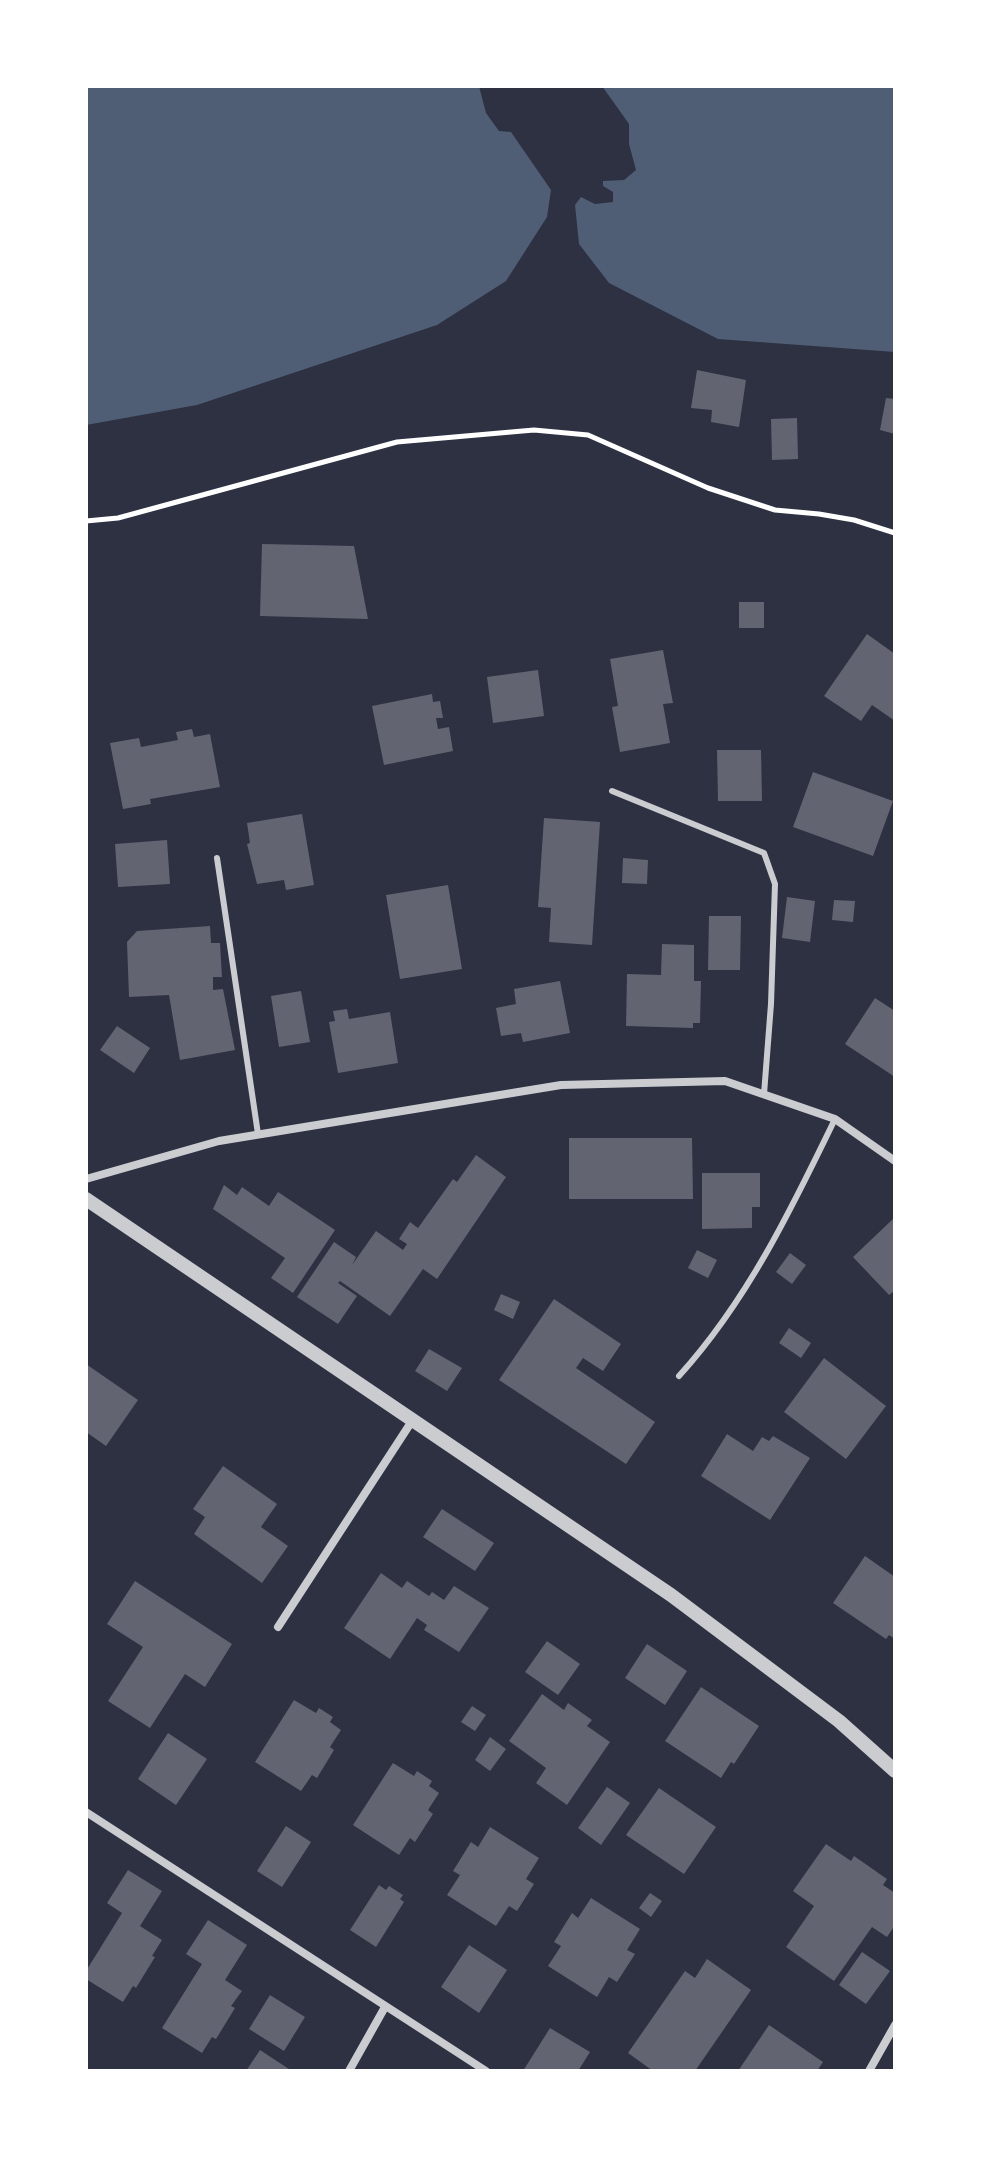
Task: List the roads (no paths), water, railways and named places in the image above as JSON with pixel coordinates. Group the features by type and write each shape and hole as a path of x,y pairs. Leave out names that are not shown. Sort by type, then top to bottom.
{"street":[{"path":"86,1179 219,1141 561,1085 725,1081 835,1119 895,1161"},
{"path":"86,1199 671,1595 839,1721 895,1771"},
{"path":"278,1627 412,1421"},
{"path":"86,1812 486,2071"},
{"path":"349,2071 385,2007"},
{"path":"869,2071 895,2025"}],"lane":[{"path":"612,791 764,853 775,884 764,1094"},
{"path":"217,858 258,1134"},
{"path":"679,1376 722,1324 769,1250 835,1119"}],"water":[{"path":"86,86 479,86 486,113 499,131 511,132 551,190 547,217 506,281 437,325 197,405 86,425"},
{"path":"602,86 895,86 895,352 718,339 609,283 579,244 575,205 581,197 595,204 613,202 613,192 603,186 603,181 624,180 636,170 629,144 629,124"}]}
